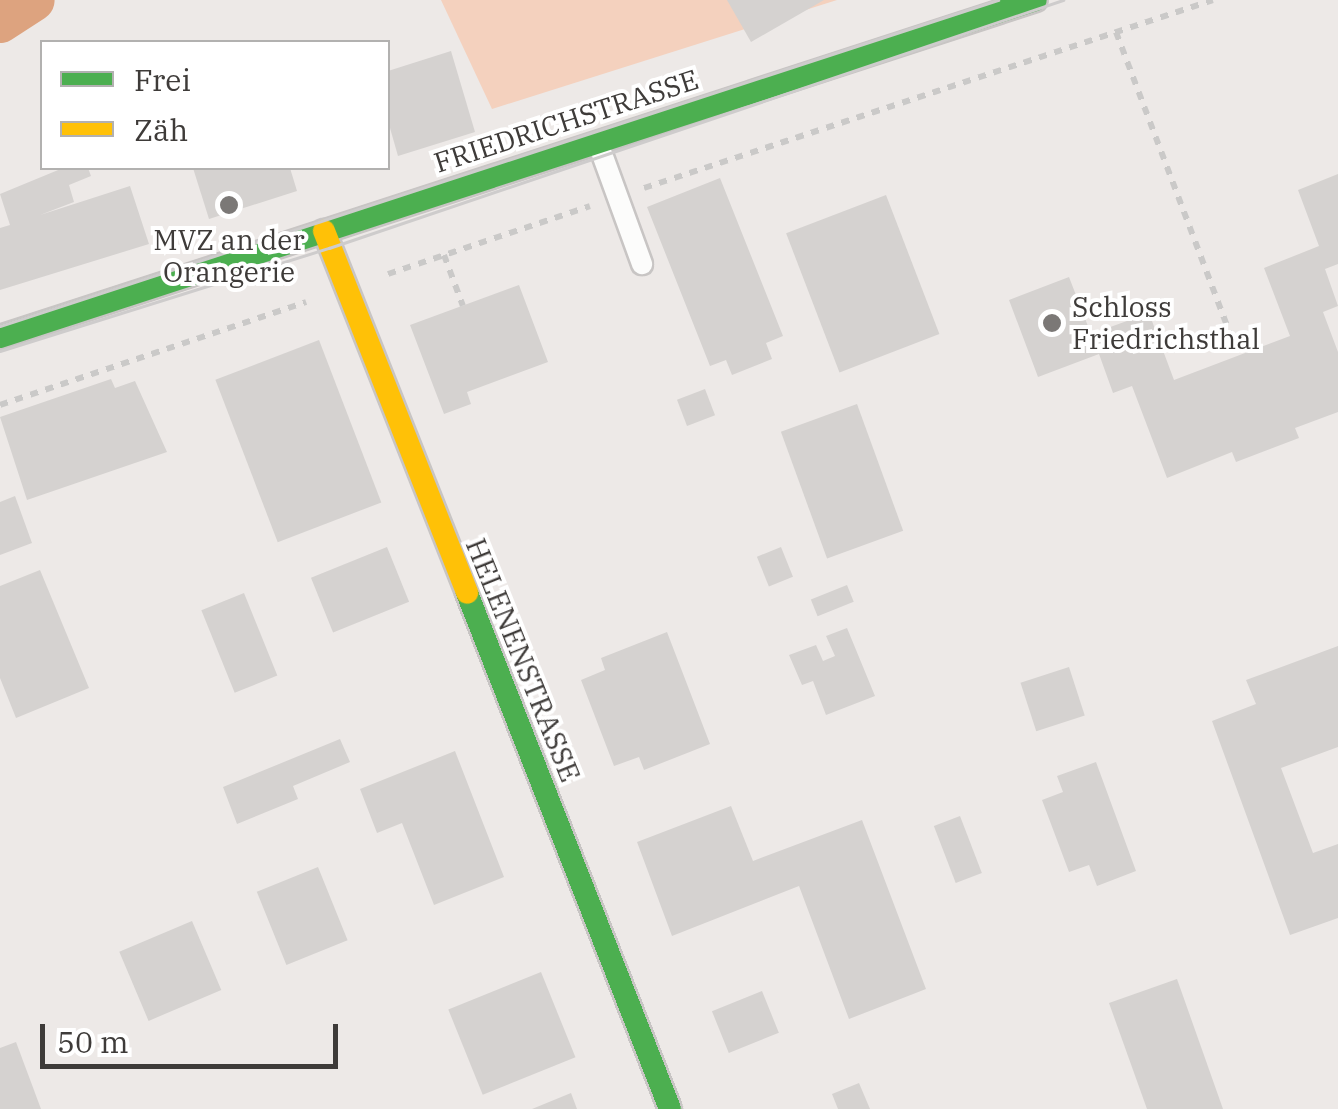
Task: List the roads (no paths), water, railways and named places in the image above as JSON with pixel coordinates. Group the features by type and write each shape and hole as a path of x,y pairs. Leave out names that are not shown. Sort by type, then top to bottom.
{"street":[{"name":"FRIEDRICHSTRASSE","path":"0,337 1036,0"},
{"name":"HELENENSTRASSE","path":"324,232 670,1109"}],"lane":[{"path":"598,142 642,264"}],"waterway":[{"path":"0,22 34,0"}],"tram line":[{"path":"0,326 998,0"},
{"path":"0,351 329,248 1063,0"}],"place":[{"name":"MVZ an der Orangerie","path":"229,205"},
{"name":"Schloss Friedrichsthal","path":"1052,323"}]}
